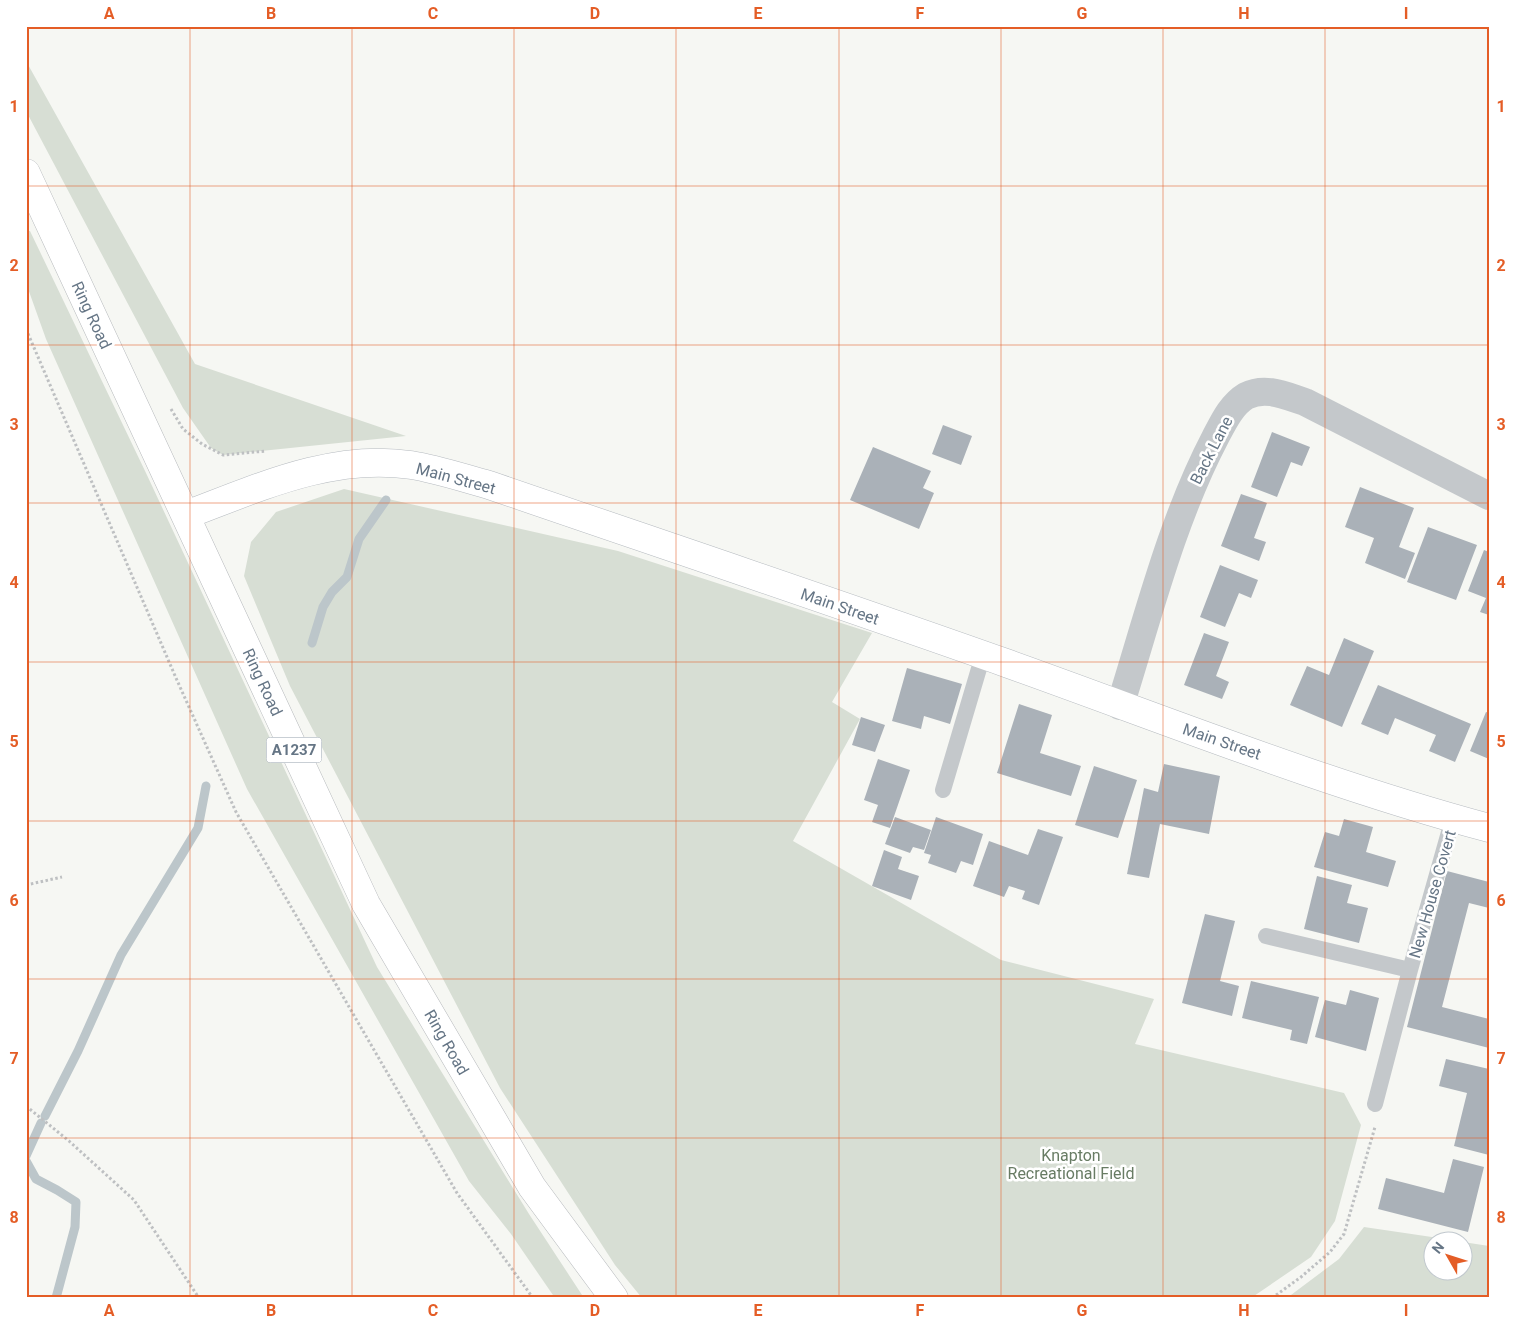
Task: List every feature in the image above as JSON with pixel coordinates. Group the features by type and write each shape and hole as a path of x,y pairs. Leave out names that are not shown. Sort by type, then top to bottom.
{"main road":[{"name":"Ring Road","path":"27,175 366,904 532,1187 614,1298"},
{"name":"Main Street","path":"186,515 300,473 333,466 366,463 410,465 444,472 488,485 983,655 1120,706 1374,794 1489,828"}],"street":[{"name":"Back Lane","path":"1120,706 1178,522 1200,467 1226,418 1237,403 1247,396 1262,391 1281,394 1304,402 1489,496"}],"lane":[{"path":"943,790 983,655"},
{"name":"New House Covert","path":"1376,1104 1410,970 1453,818"},
{"name":"New House Covert","path":"1266,936 1410,970"}],"path":[{"path":"26,329 172,669 236,812 457,1193 533,1298"},
{"path":"168,402 183,429 202,444 223,455 270,451"},
{"path":"26,884 62,877"},
{"path":"1272,1298 1330,1252 1344,1234 1376,1121 1376,1104"},
{"path":"26,1106 69,1141 134,1200 199,1298"}],"green space":[{"path":"26,61 195,364 406,436 223,455 211,448 183,408 26,111"},
{"path":"26,231 30,231 146,473 377,967 529,1214 584,1298 555,1298 511,1234 469,1181 247,789 46,339 26,283"},
{"name":"Knapton Recreational Field","path":"344,489 618,551 872,633 832,702 860,719 793,841 1001,960 1154,999 1135,1044 1344,1093 1361,1125 1335,1221 1311,1257 1251,1298 642,1298 615,1265 500,1088 290,686 244,576 251,542 276,512"},
{"path":"1364,1227 1422,1236 1422,1282 1472,1282 1472,1243 1489,1246 1489,1298 1287,1298 1339,1259"}],"building":[{"path":"943,425 972,436 961,465 932,454"},
{"path":"1272,432 1310,447 1302,466 1291,462 1277,497 1251,487"},
{"path":"873,447 931,471 923,488 934,493 919,529 850,500"},
{"path":"1360,487 1414,508 1399,547 1415,553 1405,579 1365,563 1374,538 1345,527"},
{"path":"1241,494 1267,503 1254,538 1266,542 1259,561 1221,546"},
{"path":"1428,527 1477,545 1456,600 1407,582"},
{"path":"1484,550 1489,552 1489,615 1480,612 1486,598 1468,591"},
{"path":"1220,565 1258,580 1251,598 1239,593 1225,627 1200,617"},
{"path":"1204,633 1229,642 1216,676 1229,682 1222,699 1184,685"},
{"path":"1344,638 1374,651 1342,727 1290,705 1307,666 1329,675"},
{"path":"907,668 962,684 950,724 924,716 921,729 892,721"},
{"path":"1378,685 1471,724 1455,762 1429,751 1436,735 1395,718 1388,735 1361,724"},
{"path":"1019,704 1052,715 1040,753 1081,766 1071,796 997,773"},
{"path":"1486,712 1489,713 1489,759 1470,751"},
{"path":"861,717 885,725 875,752 852,745"},
{"path":"878,759 910,770 890,828 872,822 878,805 864,800"},
{"path":"1164,764 1220,776 1209,834 1160,824 1149,878 1127,874 1144,788 1158,792"},
{"path":"1094,766 1137,780 1118,838 1075,825"},
{"path":"895,817 931,830 924,850 913,847 910,853 885,844"},
{"path":"936,817 983,834 973,865 961,861 956,873 928,863 931,855 924,853"},
{"path":"1344,819 1373,827 1366,852 1396,861 1388,887 1314,867 1325,832 1339,836"},
{"path":"1038,829 1063,837 1039,905 1022,899 1025,891 1009,886 1004,897 973,886 989,841 1028,855"},
{"path":"884,850 902,857 898,869 919,876 911,900 872,886"},
{"path":"1447,871 1489,882 1489,908 1469,903 1442,1007 1489,1019 1489,1048 1407,1027"},
{"path":"1317,876 1352,885 1347,903 1368,908 1359,943 1304,929"},
{"path":"1205,914 1235,921 1220,981 1239,986 1232,1016 1182,1003"},
{"path":"1251,981 1319,997 1307,1044 1290,1040 1292,1030 1242,1018"},
{"path":"1350,990 1379,998 1366,1051 1315,1037 1325,1000 1346,1005"},
{"path":"1446,1059 1489,1069 1489,1155 1454,1146 1467,1093 1439,1086"},
{"path":"1453,1159 1484,1167 1468,1232 1378,1209 1386,1178 1444,1193"}],"waterway":[{"path":"312,643 323,607 332,592 347,577 359,539 386,500"},
{"path":"45,1116 78,1051 121,955 198,828 206,786"},
{"path":"26,1156 41,1123"},
{"path":"26,1161 36,1179 76,1202 75,1227 56,1298"}]}
